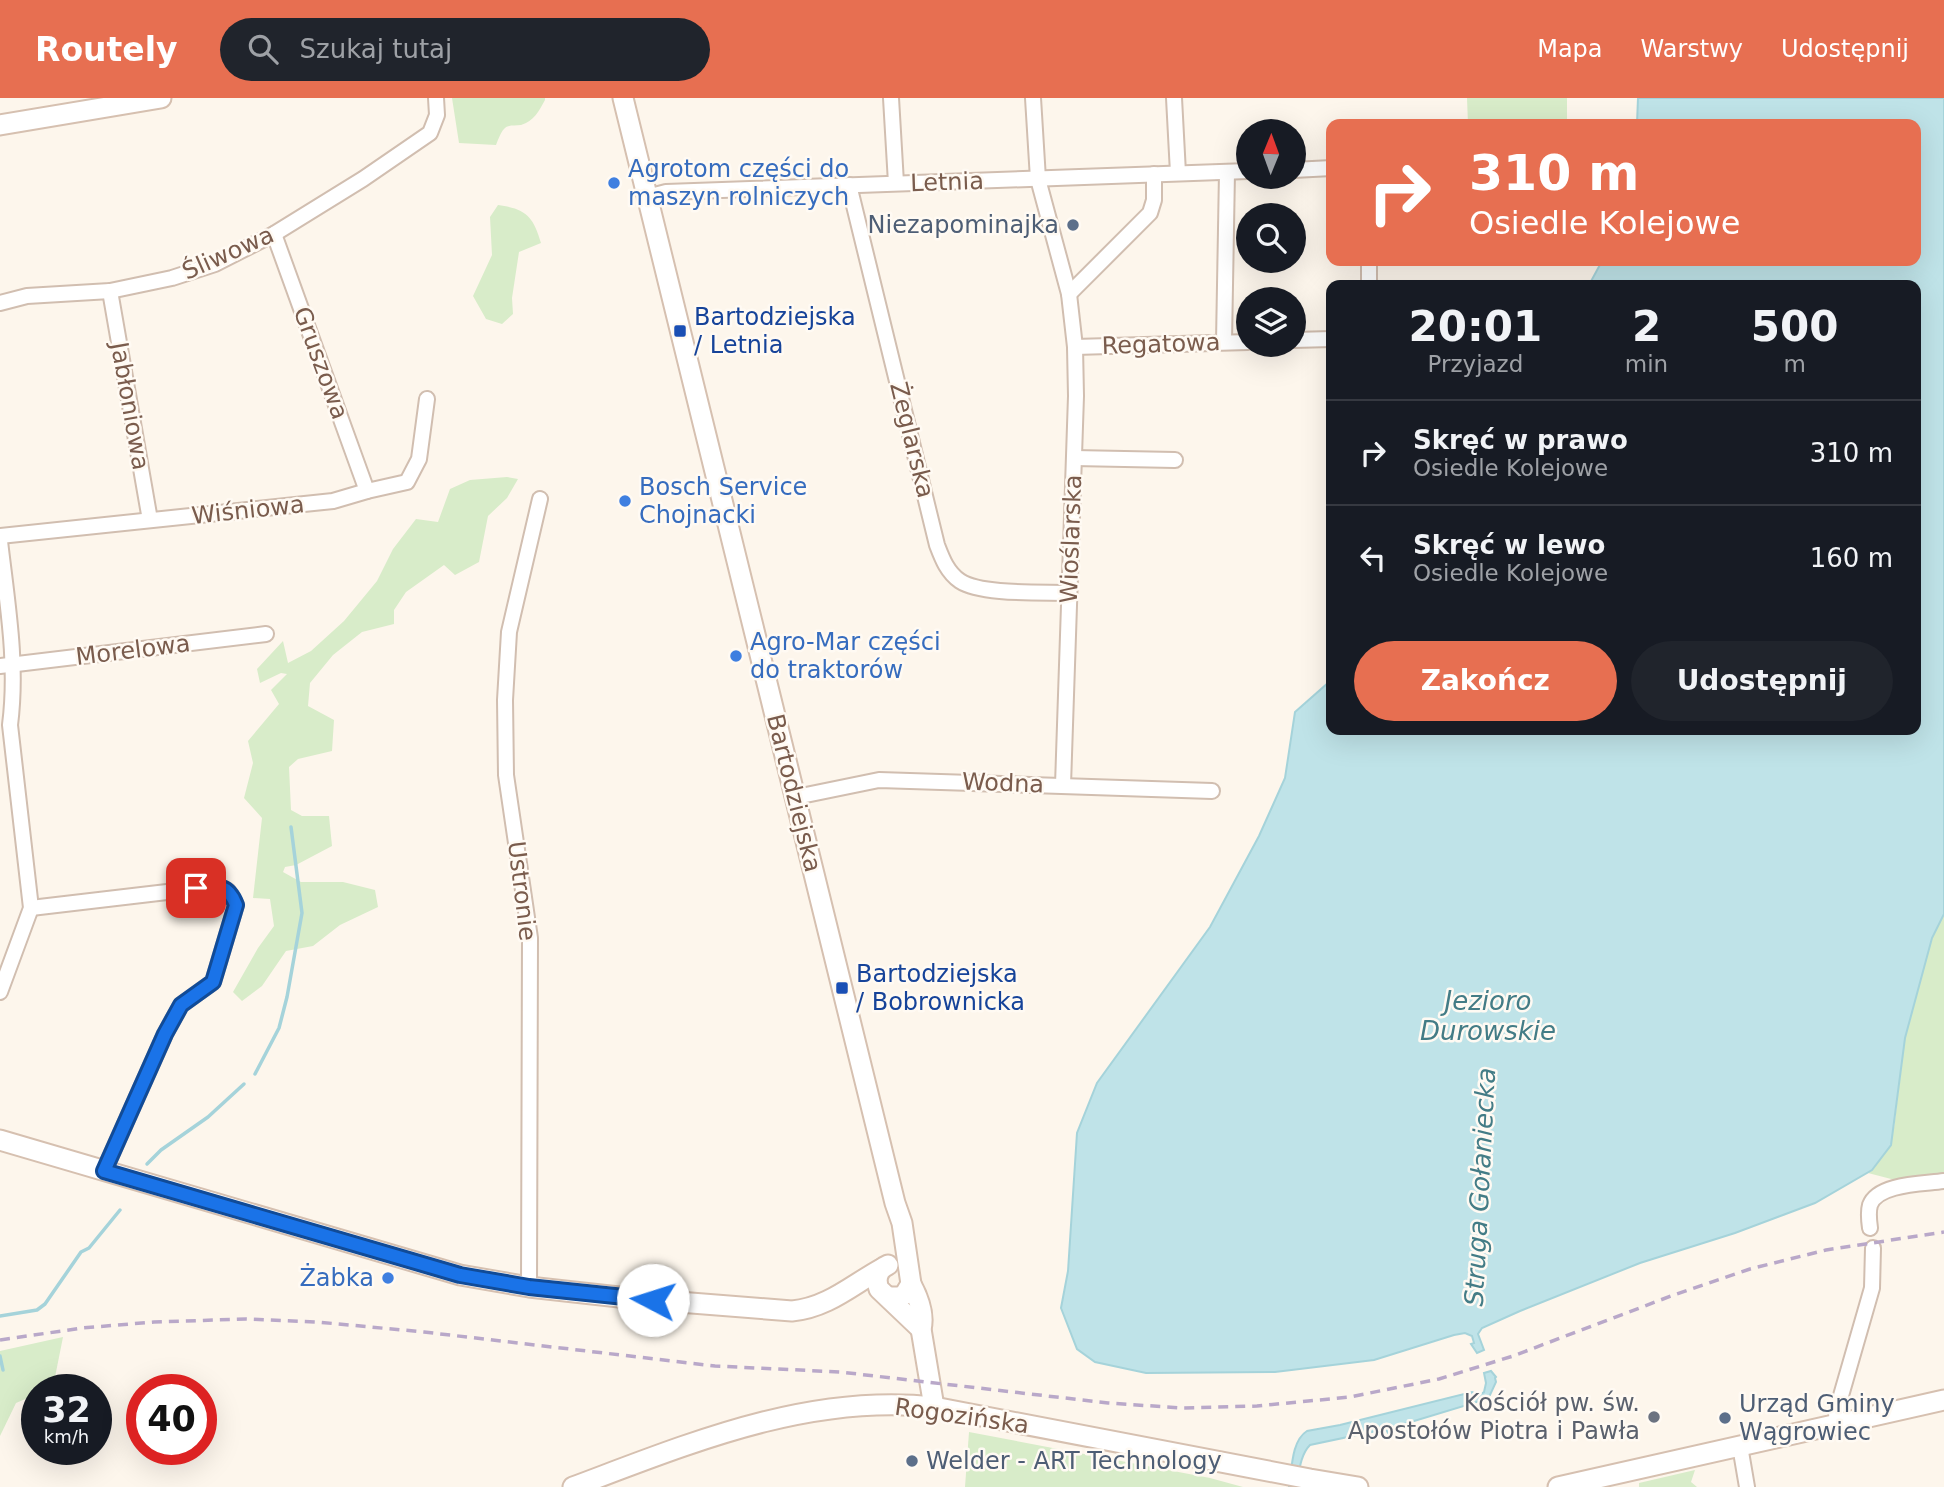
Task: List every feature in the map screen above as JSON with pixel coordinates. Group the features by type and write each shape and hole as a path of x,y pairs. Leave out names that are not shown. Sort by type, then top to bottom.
{"street":[{"path":"0,125 161,98"},
{"name":"Śliwowa","path":"0,303 27,296 110,291 172,278 215,264 274,234 363,179 430,133 437,115 436,98"},
{"name":"Bartodziejska","path":"623,98 902,1223 909,1277 923,1321 921,1329 934,1407"},
{"path":"891,98 896,183"},
{"name":"Wioślarska","path":"1033,98 1038,179 1069,294 1075,346 1076,396 1063,785"},
{"path":"1174,98 1178,173"},
{"path":"1306,169 1326,168"},
{"path":"1224,342 1227,172"},
{"name":"Letnia","path":"647,197 666,192 1236,172"},
{"path":"1069,294 1150,213 1154,200 1154,174"},
{"name":"Żeglarska","path":"849,185 937,545 944,564 960,582 969,586 999,591 1069,593"},
{"name":"Gruszowa","path":"274,234 367,491"},
{"name":"Jabłoniowa","path":"110,291 150,520"},
{"path":"1306,340 1326,339"},
{"name":"Regatowa","path":"1075,346 1236,342"},
{"name":"Wiśniowa","path":"0,538 333,501 407,482 419,459 426,399"},
{"path":"1074,458 1175,460"},
{"name":"Ustronie","path":"529,1287 530,938 506,775 505,700 509,632 540,499"},
{"path":"0,538 7,665 14,696 10,725 31,908 0,992"},
{"name":"Morelowa","path":"7,665 266,634"},
{"name":"Wodna","path":"796,797 879,780 1212,791"},
{"path":"31,908 218,886 228,891 236,905 213,982 181,1005 165,1034 104,1171"},
{"path":"0,1140 460,1275 529,1287 787,1311 819,1306 856,1285 883,1280"},
{"path":"1870,1228 1871,1202 1885,1190 1944,1181"},
{"name":"Bartodziejska","path":"883,1280 896,1231 895,1203"},
{"path":"1837,1424 1836,1413 1872,1287 1873,1248"},
{"path":"889,1264 900,1265 909,1277 905,1294 900,1297 883,1280 889,1264"},
{"path":"883,1280 921,1329"},
{"path":"1558,1487 1617,1480 1740,1447 1944,1400"},
{"name":"Rogozińska","path":"573,1487 683,1446 781,1417 870,1405 934,1407 1358,1487"},
{"path":"1740,1447 1747,1487"}],"green space":[{"path":"452,98 545,100 529,121 506,127 496,145 459,143"},
{"path":"1467,98 1567,98 1567,119 1468,119"},
{"path":"498,205 527,215 535,226 541,243 519,252 512,298 513,314 502,324 486,319 473,296 492,255 490,217"},
{"path":"507,477 518,479 507,498 488,516 479,562 455,575 444,565 406,592 394,610 394,624 362,632 333,655 310,683 308,706 334,720 332,751 298,759 289,767 291,810 302,816 329,816 332,846 296,865 285,867 283,872 301,882 343,882 375,890 378,907 340,925 313,946 286,951 262,986 242,1001 233,992 274,926 270,899 253,898 262,818 244,798 253,763 248,741 279,704 271,690 287,674 281,673 260,683 257,669 283,641 288,663 311,651 344,621 377,581 393,549 416,519 438,522 450,489 470,480"},
{"path":"1944,914 1944,1175 1895,1180 1868,1173 1894,1128 1905,1038 1932,938"},
{"path":"63,1337 56,1374 21,1374 21,1401 16,1403 0,1436 0,1351"},
{"path":"969,1432 1210,1478 1243,1487 965,1487"},
{"path":"1695,1470 1691,1482 1697,1487 1639,1487 1639,1483"}],"water":[{"name":"Jezioro Durowskie","path":"1638,98 1944,98 1944,914 1932,938 1905,1038 1891,1145 1872,1170 1815,1203 1735,1233 1640,1263 1482,1328 1478,1334 1484,1350 1477,1353 1471,1344 1474,1343 1472,1336 1465,1333 1374,1360 1275,1372 1146,1373 1095,1362 1077,1349 1061,1308 1068,1271 1077,1133 1097,1083 1210,927 1259,836 1285,778 1295,712 1326,685 1326,735 1921,735 1921,280 1592,280 1599,266 1921,266 1921,119 1637,119"},
{"path":"1491,1371 1496,1382 1487,1399 1391,1428 1392,1432 1388,1433 1386,1429 1310,1445 1302,1459 1296,1487 1289,1487 1295,1449 1307,1431 1472,1392 1479,1395 1484,1392 1484,1373"}],"waterway":[{"path":"255,1074 279,1028 302,913 291,827"},
{"path":"147,1164 161,1150 208,1117 244,1084"},
{"path":"0,1316 37,1310 45,1304 81,1252 89,1248 120,1210"},
{"path":"0,1356 3,1370"}],"railway":[{"path":"0,1340 82,1328 154,1322 246,1319 317,1322 715,1366 840,1372 1108,1403 1182,1408 1257,1406 1350,1397 1439,1379 1513,1356 1750,1269 1826,1250 1944,1232"}],"place":[{"name":"Agrotom części do maszyn rolniczych","path":"614,183"},
{"name":"Niezapominajka","path":"1073,225"},
{"name":"Bartodziejska / Letnia","path":"680,331"},
{"name":"Bosch Service Chojnacki","path":"625,501"},
{"name":"Agro-Mar części do traktorów","path":"736,656"},
{"name":"Bartodziejska / Bobrownicka","path":"842,988"},
{"name":"Żabka","path":"388,1278"},
{"name":"Kościół pw. św. Apostołów Piotra i Pawła","path":"1654,1417"},
{"name":"Urząd Gminy Wągrowiec","path":"1725,1418"},
{"name":"Welder - ART Technology","path":"912,1461"}],"route":[{"path":"196,888 218,886 228,891 236,905 213,982 181,1005 165,1034 104,1171 460,1275 529,1287 653,1300"}],"water label":[{"name":"Struga Gołaniecka","path":"1480,1187"}]}
